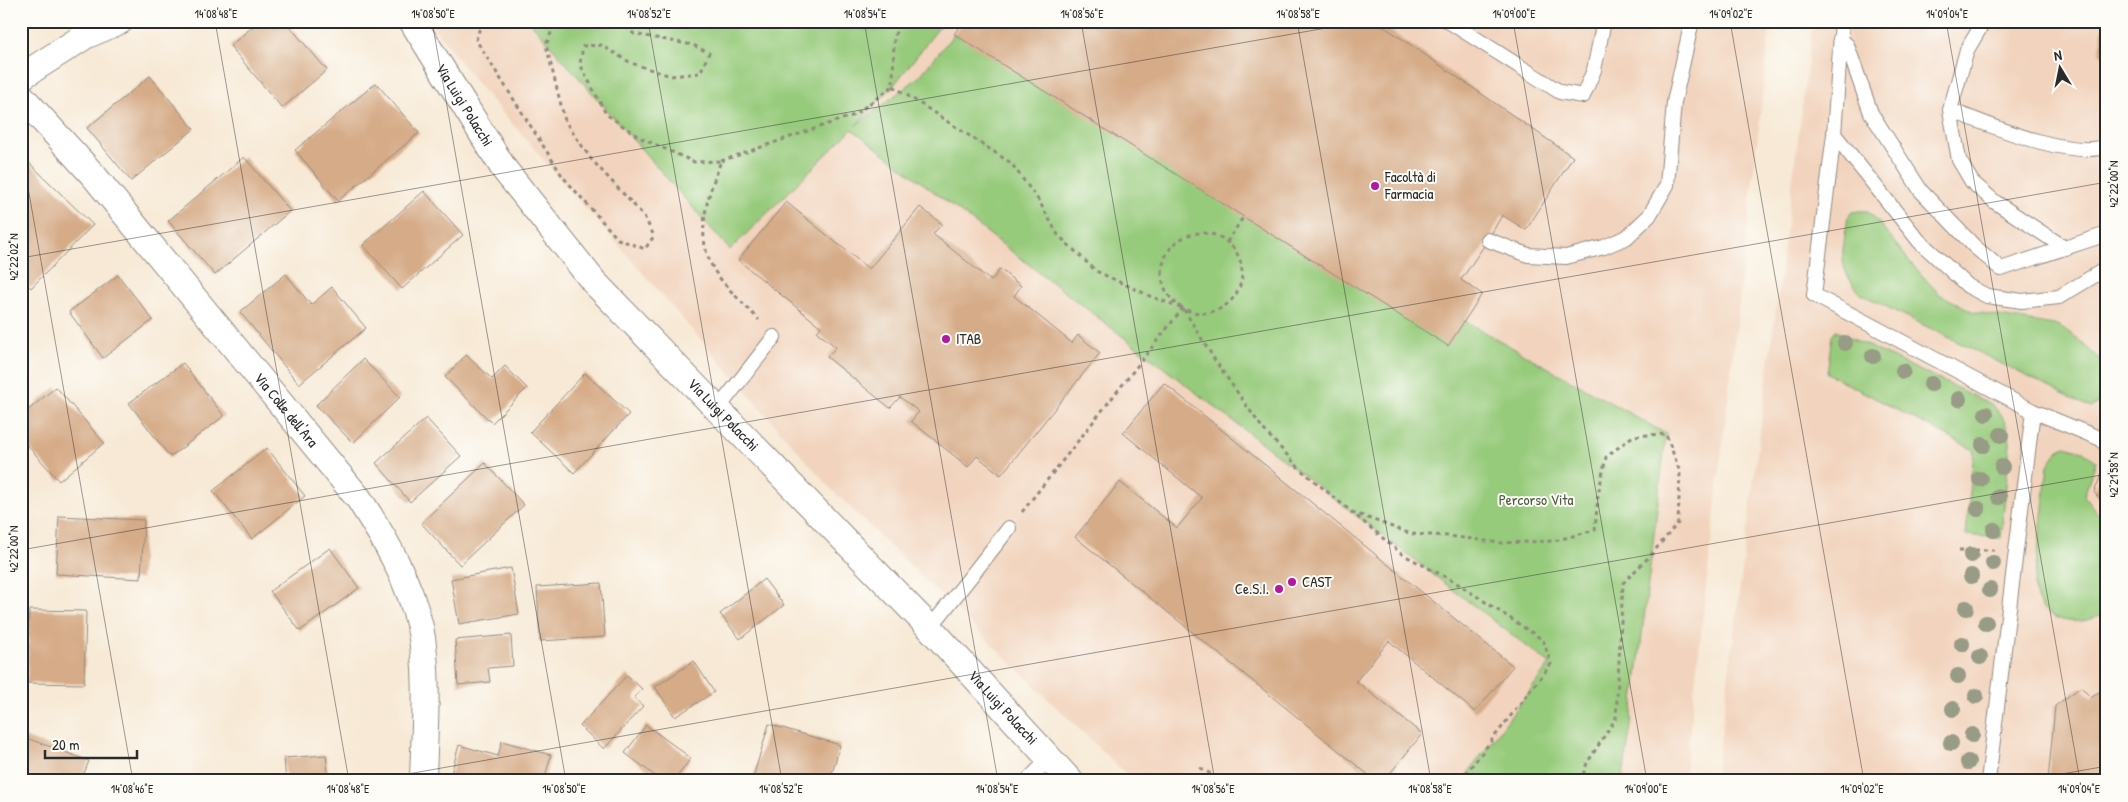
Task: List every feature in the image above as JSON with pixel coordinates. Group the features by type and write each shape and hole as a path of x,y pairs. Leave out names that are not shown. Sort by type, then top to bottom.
{"street":[{"path":"21,77 85,36 120,21"},
{"name":"Via Luigi Polacchi","path":"412,21 504,169 594,282 930,628 1070,781"},
{"name":"Via Colle dell'Ara","path":"21,96 94,176 359,499 383,536 408,588 420,628 425,667 423,781"}],"lane":[{"path":"1448,21 1560,92 1583,96 1594,70 1604,21"},
{"path":"1488,240 1528,255 1566,257 1604,247 1627,237 1649,216 1667,185 1674,102 1692,21"},
{"path":"1842,21 1834,134 1814,295 2033,411 2101,439 2107,446"},
{"path":"1984,21 1967,50 1950,110 1959,160 1972,182 1995,202 2065,248"},
{"path":"1840,39 1847,45 1871,113 1921,191 1975,247 2001,269 2107,234"},
{"path":"1950,110 2039,143 2096,150 2107,146"},
{"path":"1834,134 1918,241 1974,290 1987,296 2022,301 2059,297 2107,268"},
{"path":"718,410 774,337"},
{"path":"1988,781 2033,411"},
{"path":"930,628 1009,528"},
{"path":"1027,781 1049,760"}],"path":[{"path":"482,21 476,40 563,177 618,239 645,249 654,236 644,216 591,159 565,121 546,45 556,21"},
{"path":"620,21 634,34 674,43 693,45 708,53 700,73 671,76 631,63 601,45 583,46 580,64 606,114 639,137 694,162 721,161 854,115 893,86"},
{"path":"893,86 894,39 900,21"},
{"path":"893,86 1011,163 1039,202 1058,235 1096,271 1152,297 1183,308 1202,314 1224,308 1240,288 1242,270 1235,250 1227,242 1208,234 1195,234 1184,238 1167,254 1163,265 1162,277 1165,289 1172,300 1183,308 1216,362 1264,429 1300,469 1402,554 1455,582 1543,640 1551,664 1460,781"},
{"path":"721,161 704,219 704,244 713,269 774,337"},
{"path":"1227,242 1244,216"},
{"path":"1009,528 1183,308"},
{"path":"1349,511 1411,534 1449,536 1501,543 1554,541 1595,530 1598,495 1606,458 1633,436 1666,434 1680,472 1678,523 1649,557 1623,583 1616,718 1587,763 1581,781"},
{"path":"1959,550 2017,551"},
{"path":"1200,768 1211,774 1215,781"}],"shaded area":[{"path":"428,21 1771,21 1684,781 1133,781 831,489 475,81"},
{"path":"1813,21 2107,21 2107,781 1715,781"}],"green space":[{"name":"Percorso Vita","path":"529,21 944,21 893,86 855,126 919,77 954,34 1666,434 1631,726 1622,781 1462,781 1550,664 852,129 730,250"},
{"path":"1868,211 1876,219 1910,262 1939,294 1974,312 2060,326 2078,339 2107,367 2107,395 2091,408 1861,294 1847,275 1843,258 1848,217 1852,212"},
{"path":"1836,331 1991,404 1999,412 2007,427 2010,443 2001,538 1966,535 1974,450 1827,373 1832,336"},
{"path":"2065,446 2083,451 2096,461 2084,496 2107,525 2107,611 2099,616 2080,621 2061,620 2045,611 2038,601 2034,584 2048,465 2058,450"}],"building":[{"path":"259,21 285,21 327,70 282,108 230,46"},
{"name":"Facoltà di Farmacia","path":"964,21 1376,21 1573,157 1526,230 1502,215 1461,280 1482,294 1448,346 954,34"},
{"path":"2107,24 2107,62 2099,52 2102,30"},
{"path":"150,76 194,129 131,181 87,128"},
{"path":"376,83 419,133 338,201 295,150"},
{"path":"21,155 93,225 31,288 21,278"},
{"path":"244,157 290,211 215,275 168,221"},
{"path":"424,191 463,235 402,289 363,245"},
{"name":"ITAB","path":"786,202 869,269 920,207 942,224 933,234 991,281 1000,269 1021,286 1014,296 1072,343 1078,335 1100,353 1001,475 977,456 968,467 911,421 919,412 900,397 890,408 827,357 836,347 817,332 821,327 738,260"},
{"path":"286,274 311,305 332,287 366,328 299,384 240,312"},
{"path":"118,275 153,320 103,358 69,312"},
{"path":"466,355 492,379 505,366 527,388 492,423 445,377"},
{"path":"363,359 400,397 353,443 316,405"},
{"path":"183,363 224,416 170,457 129,403"},
{"path":"585,373 629,414 574,473 530,432"},
{"name":"Ce.S.I.","path":"1164,383 1513,666 1475,712 1389,641 1356,681 1422,734 1384,781 1376,781 1075,537 1120,482 1177,528 1202,498 1123,433"},
{"path":"56,387 104,443 59,481 21,438 21,416"},
{"path":"426,418 461,456 410,502 376,463"},
{"path":"267,448 305,496 252,539 213,491"},
{"path":"2107,462 2107,508 2094,492"},
{"path":"485,463 524,505 460,565 421,523"},
{"path":"59,516 144,520 141,579 56,574"},
{"path":"330,548 359,588 300,631 270,591"},
{"path":"511,568 519,614 459,624 451,579"},
{"path":"764,579 784,605 740,639 720,614"},
{"path":"601,583 605,637 540,641 537,587"},
{"path":"29,610 86,611 84,684 27,683"},
{"path":"511,635 513,666 488,668 490,682 458,685 455,640"},
{"path":"694,661 714,692 675,717 655,687"},
{"path":"627,675 642,689 634,698 643,706 604,749 580,726"},
{"path":"2107,686 2107,781 2048,781 2055,706 2081,687 2091,698"},
{"path":"769,724 840,745 830,781 752,781"},
{"path":"646,725 691,758 674,781 662,781 625,753"},
{"path":"21,736 89,761 81,781 21,781"},
{"path":"502,741 551,755 544,781 449,781 459,745 498,756"},
{"path":"326,755 329,781 286,781 284,758"}],"place":[{"name":"Facoltà di Farmacia","path":"1375,186"},
{"name":"ITAB","path":"946,339"},
{"name":"CAST","path":"1292,582"},
{"name":"Ce.S.I.","path":"1279,589"}]}
